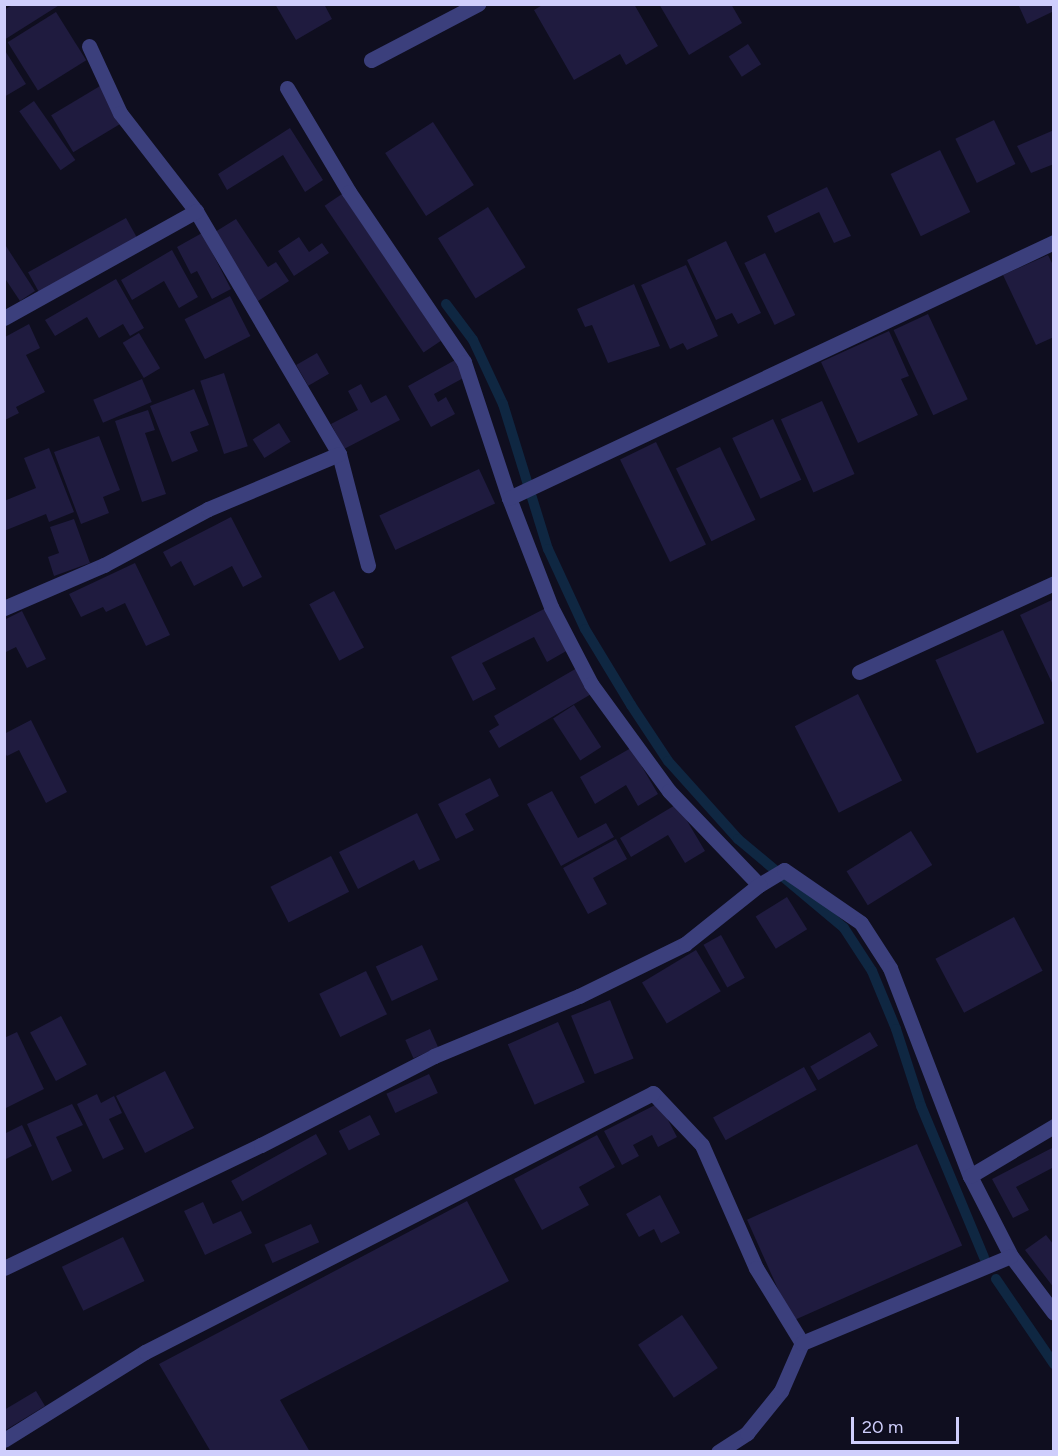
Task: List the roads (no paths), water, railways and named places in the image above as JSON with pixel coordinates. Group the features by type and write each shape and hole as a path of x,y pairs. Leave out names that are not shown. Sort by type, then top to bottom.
{"street":[{"path":"371,60 478,4"},
{"path":"89,46 120,113 196,211 339,454 368,565"},
{"path":"287,88 349,192 464,362 509,498 551,608 591,684 669,791 759,885"},
{"path":"4,318 196,211"},
{"path":"509,498 1053,242"},
{"path":"4,608 104,565 208,509 339,454"},
{"path":"859,672 1053,583"},
{"path":"4,1268 261,1145 434,1056 579,996 685,944 759,885 784,870 861,922 890,968 970,1176 1011,1256 1053,1313"},
{"path":"4,1440 145,1352 653,1093 702,1145 756,1268 802,1343"},
{"path":"970,1176 1053,1126"},
{"path":"718,1452 747,1433 781,1391 802,1343 1011,1256"}],"waterway":[{"path":"446,304 473,340 503,404 548,549 585,629 631,705 668,761 738,839 844,928 872,971 896,1029 921,1106 984,1257"},
{"path":"996,1279 1054,1364"}]}
